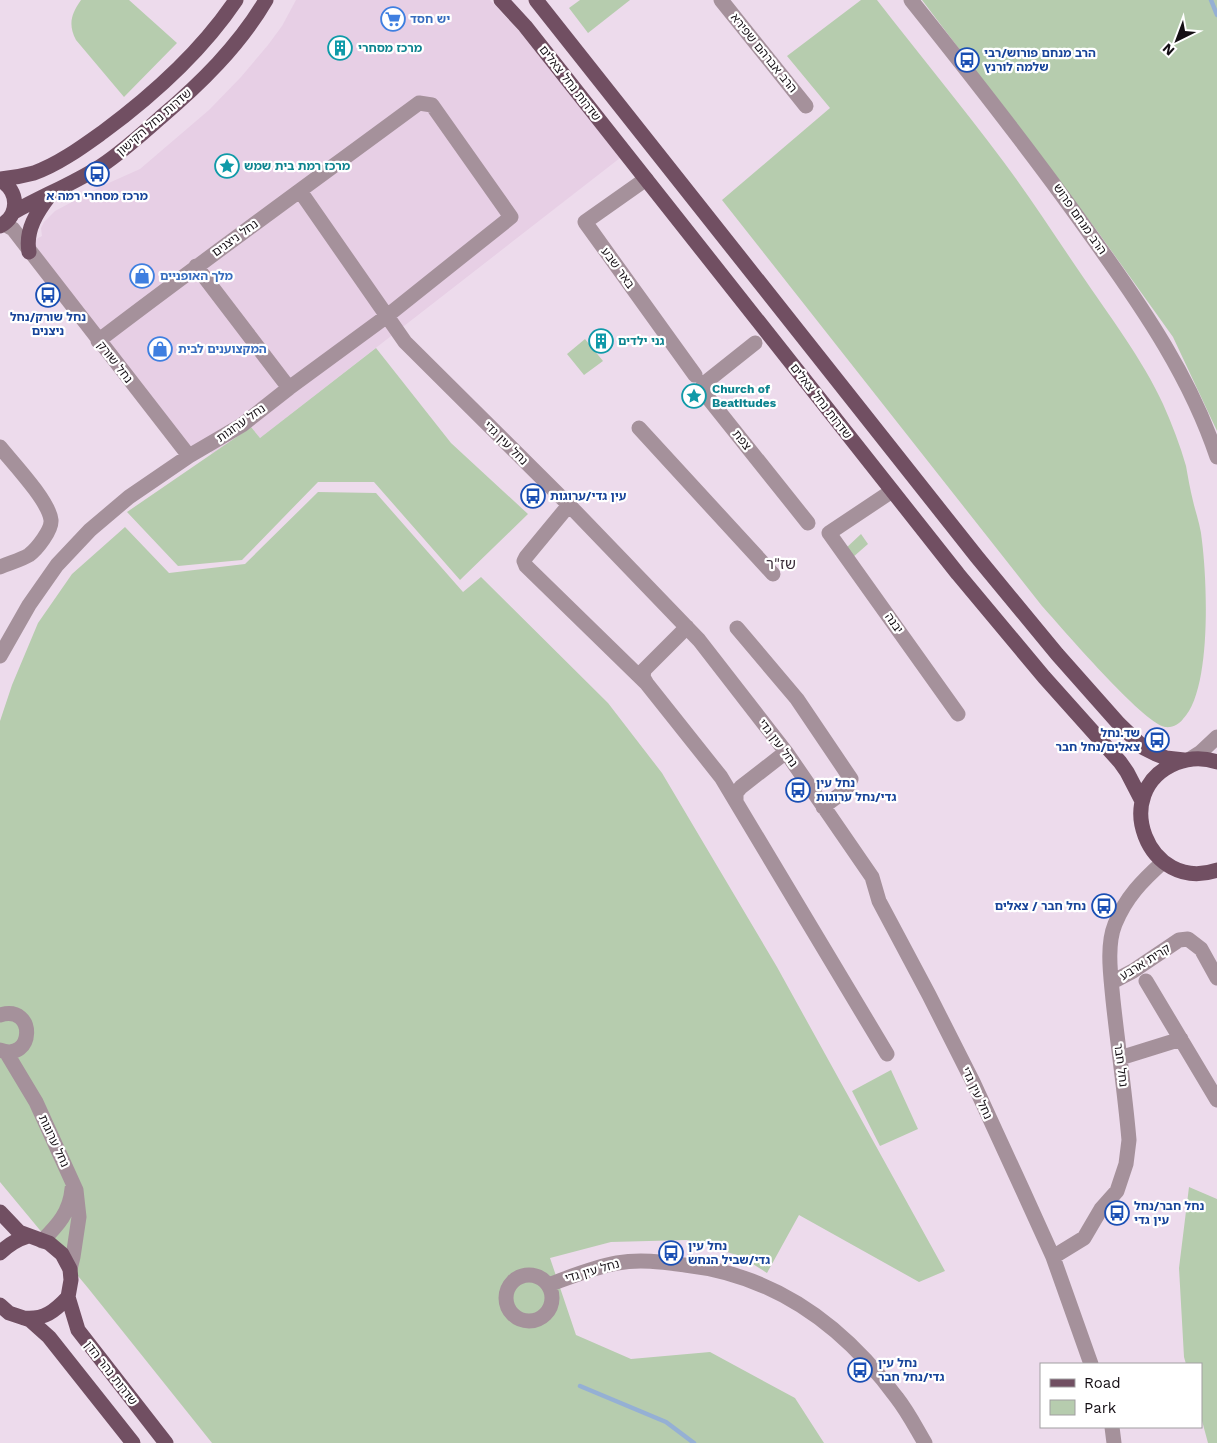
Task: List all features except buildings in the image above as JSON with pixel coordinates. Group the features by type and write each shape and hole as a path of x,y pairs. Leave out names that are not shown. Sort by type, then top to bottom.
{"main road":[{"name":"שדרות נחל הקישון","path":"0,180 35,172 61,160 87,144 131,112 177,70 204,42 236,0"},
{"name":"שדרות נחל הקישון","path":"14,212 101,166 169,111 218,64 247,29 266,0"},
{"name":"שדרות נחל צאלים","path":"501,0 525,26 958,574 1044,677 1120,762 1142,801"},
{"name":"שדרות נחל צאלים","path":"536,0 977,557 1057,654 1119,724 1144,748 1166,758 1206,759 1217,762"},
{"path":"0,180 13,193 15,202 14,212 2,225"},
{"path":"29,252 29,232 37,214 50,194"},
{"path":"1187,759 1169,766 1155,777 1150,784 1142,801 1140,818 1144,835 1151,850 1163,862 1176,869 1191,873 1206,873 1217,870"},
{"path":"0,1212 19,1232 58,1250 70,1270"},
{"path":"0,1253 9,1245 35,1238"},
{"name":"שדרות נהר הדן","path":"70,1270 71,1280 68,1297 74,1321 81,1334 166,1443"},
{"path":"24,1318 40,1318 51,1314 68,1297"},
{"name":"שדרות נהר הדן","path":"0,1305 9,1313 24,1318 39,1327 56,1344 133,1443"}],"street":[{"name":"הרב אברהם שפירא","path":"721,0 806,106"},
{"name":"הרב מנחם פרוש","path":"912,0 1026,145 1164,342 1189,388 1209,432 1217,458"},
{"name":"נחל ניצנים","path":"98,341 196,266 419,102 432,105 512,217"},
{"name":"באר שבע","path":"646,178 585,222 695,375"},
{"path":"300,191 387,316"},
{"name":"נחל ערוגות","path":"0,656 29,605 57,565 84,537 129,497 189,456 242,425 387,316 512,217"},
{"name":"נחל שורק","path":"2,225 12,229 189,456"},
{"path":"196,266 289,388"},
{"name":"נחל עין גדי","path":"387,316 405,342 569,505 699,640 786,752 872,877 879,901 968,1074 1053,1257 1092,1363"},
{"name":"צפת","path":"755,343 706,382 701,389 808,523"},
{"path":"639,428 773,574"},
{"path":"0,447 40,497 51,522 35,550 27,556 0,567"},
{"name":"יבנה","path":"892,492 829,533 958,714"},
{"path":"569,505 526,557 524,561 526,566 647,684 721,777 887,1054"},
{"path":"647,684 643,677 644,670 687,627"},
{"path":"737,628 797,699 851,779 846,790 823,807"},
{"path":"1187,759 1202,752 1217,737"},
{"path":"736,800 736,793 741,787 786,752"},
{"name":"נחל חבר","path":"1053,1257 1084,1238 1101,1209 1117,1191 1126,1164 1129,1140 1110,965 1114,926 1122,907 1135,889 1163,862"},
{"name":"קרית ארבע","path":"1112,982 1133,971 1179,940 1188,939 1200,949 1217,978"},
{"path":"1146,981 1217,1100"},
{"name":"נחל ערוגות","path":"3,1011 18,1016 25,1023 27,1032 24,1043 25,1066 36,1102 72,1180 78,1199 79,1217 70,1270"},
{"path":"1120,1058 1181,1039"},
{"path":"3,1051 15,1051 24,1043"},
{"name":"נחל ערוגות","path":"3,1051 36,1102"},
{"name":"נחל ערוגות","path":"35,1238 59,1223 66,1212 71,1198 72,1180"},
{"name":"נחל עין גדי","path":"548,1285 616,1263 646,1260 709,1267 754,1280 794,1300 839,1332 898,1398 925,1443"},
{"path":"1112,1428 1114,1443"}],"shaded area":[{"name":"מרכז רמת בית שמש","path":"296,0 490,0 519,31 620,158 260,438 251,427 212,454 203,440 191,447 30,242 42,236 41,228 44,222 55,211 102,186 140,169 209,110 241,77 268,45 282,26"}],"green space":[{"path":"81,0 129,0 177,43 124,97 76,40 71,24 75,10"},
{"path":"580,0 630,0 588,33 569,8"},
{"path":"861,0 877,0 1003,161 1125,338 1155,387 1166,412 1186,466 1200,526 1204,559 1206,607 1203,660 1199,685 1192,705 1183,719 1176,725 1165,727 1154,722 1139,710 1042,606 722,200 830,108 787,56"},
{"path":"922,0 1217,0 1217,431 1173,337 1095,228"},
{"path":"585,339 603,361 584,375 567,354"},
{"path":"376,348 451,443 528,514 460,580 374,482 318,482 242,560 178,566 127,512 251,427 260,438"},
{"path":"318,492 376,493 463,592 481,577 608,703 662,773 777,967 945,1271 919,1282 799,1215 767,1273 740,1256 687,1240 611,1242 550,1258 576,1335 631,1359 710,1352 795,1398 824,1443 212,1443 0,1182 0,721 12,685 38,623 72,574 125,527 169,573 245,564"},
{"path":"861,534 868,544 852,558 845,549"},
{"path":"891,1070 918,1129 880,1146 852,1091"},
{"path":"1189,1187 1217,1199 1217,1443 1208,1443 1202,1421 1202,1363 1186,1363 1184,1357 1179,1268"}],"waterway":[{"path":"1211,0 1217,15"},
{"path":"580,1386 666,1422 694,1443"}],"place":[{"name":"יש חסד","path":"393,19"},
{"name":"מרכז מסחרי","path":"340,48"},
{"name":"הרב מנחם פורוש/רבי שלמה לורנץ","path":"967,60"},
{"name":"מרכז רמת בית שמש","path":"227,166"},
{"name":"מרכז מסחרי רמה א","path":"97,174"},
{"name":"מלך האופניים","path":"142,276"},
{"name":"נחל שורק/נחל ניצנים","path":"48,295"},
{"name":"גני ילדים","path":"601,341"},
{"name":"המקצוענים לבית","path":"160,349"},
{"name":"Church of Beatitudes","path":"694,396"},
{"name":"עין גדי/ערוגות","path":"533,496"},
{"name":"שד.נחל צאלים/נחל חבר","path":"1157,740"},
{"name":"נחל עין גדי/נחל ערוגות","path":"798,790"},
{"name":"נחל חבר / צאלים","path":"1104,906"},
{"name":"נחל חבר/נחל עין גדי","path":"1117,1213"},
{"name":"נחל עין גדי/שביל הנחש","path":"671,1253"},
{"name":"נחל עין גדי/נחל חבר","path":"860,1370"}],"district":[{"name":"שז\"ר","path":"781,564"}]}
